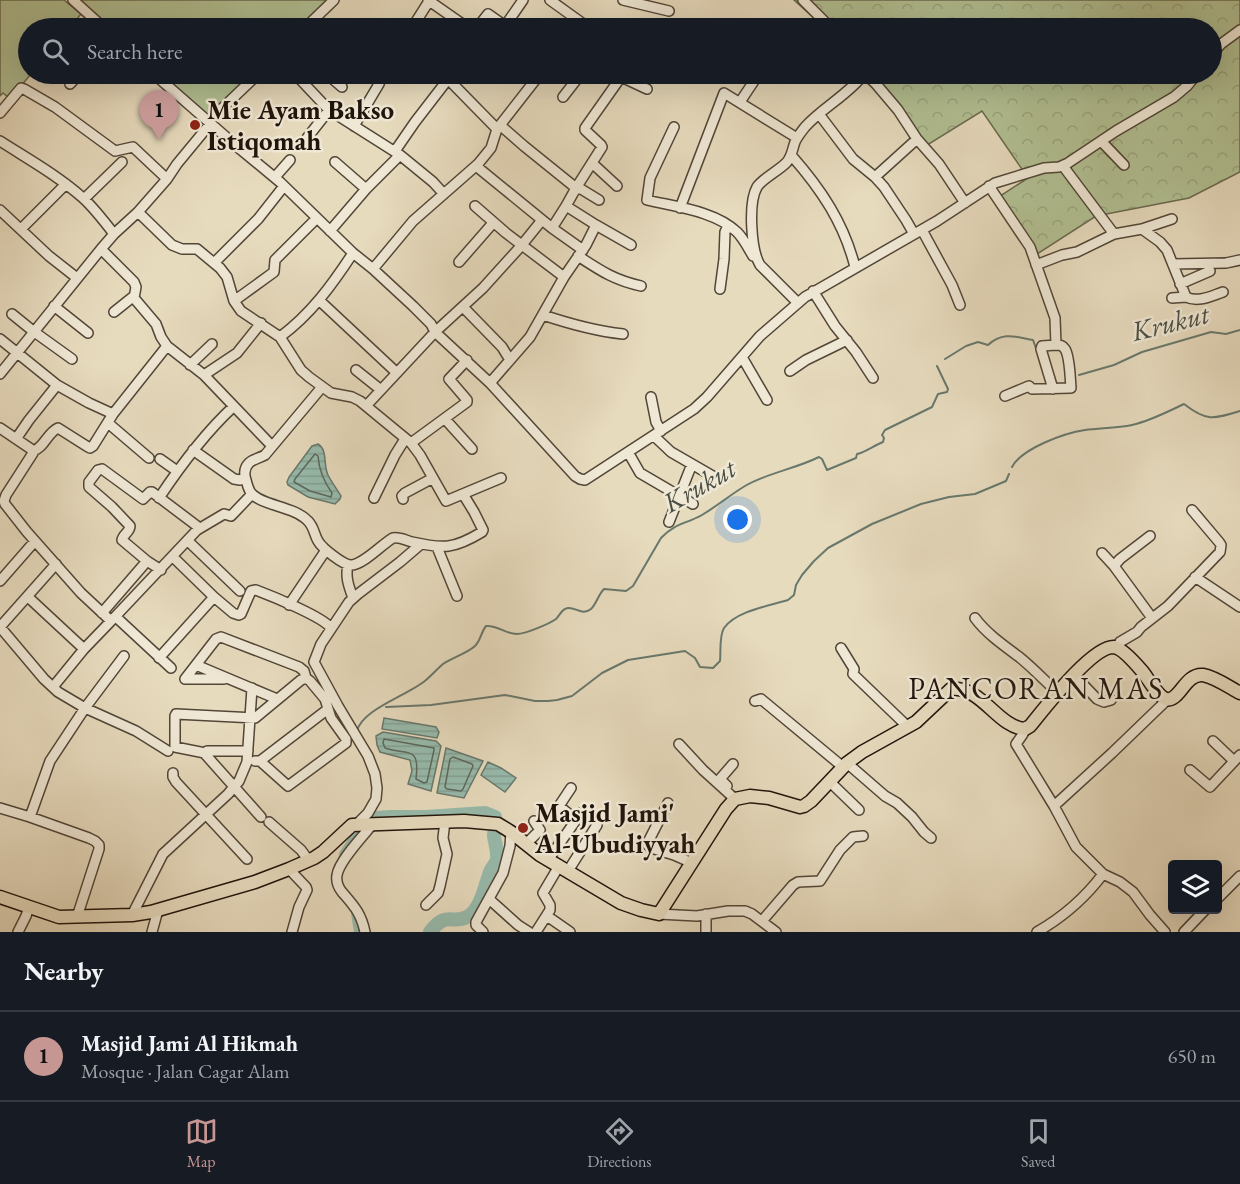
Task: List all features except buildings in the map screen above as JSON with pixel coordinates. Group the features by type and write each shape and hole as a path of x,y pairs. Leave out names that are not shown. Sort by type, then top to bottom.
{"main road":[{"path":"0,897 59,917 132,915 158,910 255,882 309,861 328,848 350,825 464,821 493,824 511,832 558,866 621,903 659,914 726,809 738,798 762,797 802,807 811,801 845,765 862,752 908,727 922,717 947,691 954,688 972,694 1012,725 1023,729 1030,726 1074,675 1103,650 1112,647 1117,648 1143,672 1159,694 1168,699 1176,695 1189,680 1198,675 1204,675 1240,693"}],"street":[{"path":"73,0 93,18"},
{"path":"317,18 334,0"},
{"path":"512,18 523,0"},
{"path":"550,0 575,18"},
{"path":"623,0 653,4 669,11"},
{"path":"803,0 821,18"},
{"path":"420,18 433,2 455,18"},
{"path":"1222,43 1240,30"},
{"path":"165,84 275,177 353,253 373,269 431,324 435,332 490,383 580,479 587,480 700,403 760,336 797,302 813,291 918,232 989,186 1038,169 1063,166 1076,159 1101,141 1174,97 1189,84"},
{"path":"0,374 101,249 167,179 210,124 211,119 247,84"},
{"path":"305,84 329,110 397,153 434,182 443,194"},
{"path":"339,84 342,87"},
{"path":"354,126 379,84"},
{"path":"330,231 397,153 415,122 444,84"},
{"path":"458,84 498,127 576,188 580,188 599,200"},
{"path":"373,269 413,221 476,166 491,148 498,127 532,84"},
{"path":"562,97 573,84"},
{"path":"552,228 602,146 585,128 612,84"},
{"path":"637,84 647,89"},
{"path":"740,102 752,84"},
{"path":"757,260 752,227 756,190 786,164 797,138 805,128 854,84"},
{"path":"876,84 898,110 917,140 939,164 965,203"},
{"path":"0,113 21,88 24,89 55,107 114,151 133,147 167,179"},
{"path":"680,208 724,93 797,138"},
{"path":"307,138 329,110"},
{"path":"819,114 853,159 875,177 918,232 952,285 960,305"},
{"path":"674,127 650,177 647,200 721,220 736,232 760,265 797,302"},
{"path":"875,177 917,140"},
{"path":"0,141 66,183 84,199 114,234"},
{"path":"1101,141 1124,165"},
{"path":"791,155 808,174 837,219 847,239 855,267"},
{"path":"275,177 290,160"},
{"path":"84,199 122,162"},
{"path":"335,162 366,189"},
{"path":"592,164 617,186"},
{"path":"476,166 552,228 598,270 641,286"},
{"path":"1063,166 1114,234"},
{"path":"21,229 66,183"},
{"path":"214,263 256,222 284,186"},
{"path":"989,186 1027,241 1055,318 1056,345"},
{"path":"475,206 521,246 564,277"},
{"path":"566,206 630,244"},
{"path":"0,210 49,256 77,278"},
{"path":"138,212 172,245 182,249 197,249 214,263 227,277 234,301 242,310 280,337 301,370 335,395 354,398 401,434 420,455 446,501 501,478"},
{"path":"234,301 274,272 275,260 317,218"},
{"path":"1036,265 1077,252 1114,234 1142,229 1172,219"},
{"path":"366,406 435,332 463,307 521,246 542,220"},
{"path":"459,262 493,223"},
{"path":"490,383 526,343 596,225"},
{"path":"720,289 725,232 728,225"},
{"path":"1142,229 1167,250 1186,297"},
{"path":"101,249 134,282 136,287 134,296 114,312"},
{"path":"280,337 297,325 320,301 353,253"},
{"path":"1173,264 1226,263 1240,260"},
{"path":"1180,284 1210,271"},
{"path":"813,291 873,378"},
{"path":"1172,298 1186,297 1192,300 1223,292"},
{"path":"134,296 156,324 167,346 204,375 272,446"},
{"path":"320,301 397,373"},
{"path":"54,306 88,333"},
{"path":"463,307 502,346 510,360"},
{"path":"12,314 72,359"},
{"path":"543,315 578,327 623,334"},
{"path":"204,375 241,349 261,323"},
{"path":"0,339 57,385 90,403 111,418 149,458"},
{"path":"790,371 806,360 847,340"},
{"path":"190,365 212,344"},
{"path":"1005,396 1029,387 1032,389 1053,389 1071,388 1069,363 1065,349 1061,345 1042,346 1041,349 1053,389"},
{"path":"167,346 111,418 93,446 90,448 58,428 54,429 38,450 33,452 2,503 81,593 102,613 114,619 171,668"},
{"path":"742,357 767,400"},
{"path":"374,498 395,455 408,441 445,419 467,402 468,400 448,379 467,360"},
{"path":"356,370 381,390"},
{"path":"16,439 57,385"},
{"path":"322,387 262,457 247,466 244,471 245,478 252,494 305,518 312,525 318,542 348,565 359,562 393,538 398,537 437,547 449,547 460,544 483,531 463,494"},
{"path":"651,397 657,433 671,452 716,478"},
{"path":"159,498 193,450 233,407"},
{"path":"445,419 472,449"},
{"path":"1,431 33,452"},
{"path":"193,450 234,479 245,478"},
{"path":"628,452 640,473 693,504"},
{"path":"160,459 177,471"},
{"path":"669,522 692,464"},
{"path":"161,570 122,540 130,526 91,489 89,482 98,470 100,469 143,499 151,492 197,526 197,530"},
{"path":"403,499 402,496 405,493 433,478"},
{"path":"53,687 84,649 197,530 224,514 231,516 252,494"},
{"path":"1117,648 1120,642 1137,632 1168,606 1220,552 1221,546 1192,510"},
{"path":"1114,566 1150,536"},
{"path":"0,581 34,541"},
{"path":"188,541 240,591"},
{"path":"365,932 360,914 339,886 337,875 375,799 377,788 375,774 368,756 314,662 321,644 353,598 421,544"},
{"path":"437,547 458,596"},
{"path":"289,605 326,550"},
{"path":"1102,553 1152,618"},
{"path":"172,557 232,613 241,614 253,590 265,593 318,617 331,628"},
{"path":"102,613 147,561"},
{"path":"56,564 1,629 53,687 68,699 136,730 168,751"},
{"path":"348,565 348,585 353,598"},
{"path":"1195,577 1240,607"},
{"path":"28,597 84,649"},
{"path":"159,658 214,597"},
{"path":"975,618 985,630 1058,692"},
{"path":"229,679 185,679 216,639 221,637 299,667 304,671 306,678 325,699 331,718 346,739 346,743 290,786 260,761"},
{"path":"841,648 854,669 853,674 908,727"},
{"path":"30,817 50,761 85,708 124,656"},
{"path":"196,665 277,699"},
{"path":"1074,675 1097,699 1104,702 1111,700"},
{"path":"248,752 209,751 205,753 175,747 176,714 256,717 306,678"},
{"path":"132,915 163,854 235,788 242,777 247,762 252,688"},
{"path":"756,701 761,699 825,751 899,804 931,838"},
{"path":"1054,806 1098,769 1168,699"},
{"path":"247,762 260,761 328,709"},
{"path":"1023,729 1023,734 1016,744 1054,806 1073,843 1093,866 1133,892 1165,932"},
{"path":"1190,770 1210,787 1237,758 1213,741"},
{"path":"679,744 703,770 738,798"},
{"path":"205,753 265,820 301,850 309,861"},
{"path":"733,764 720,778 738,798"},
{"path":"173,773 176,782 247,859"},
{"path":"829,781 859,810"},
{"path":"571,788 559,806 576,820"},
{"path":"668,802 647,844 651,848 692,862"},
{"path":"0,808 89,838 99,845 77,917"},
{"path":"536,932 551,908 543,893 558,866 576,820 581,813 597,817 602,815"},
{"path":"426,905 438,893 440,886 447,854 443,838 445,821"},
{"path":"526,844 540,830 534,822"},
{"path":"558,866 597,825"},
{"path":"483,932 476,922 505,866 511,832"},
{"path":"762,921 793,885 798,882 820,881 840,850 853,837 863,836"},
{"path":"289,869 307,890 299,907 292,932"},
{"path":"1037,932 1061,917 1087,893 1103,874"},
{"path":"1222,894 1240,876"},
{"path":"489,899 529,932"},
{"path":"18,932 28,907"},
{"path":"152,932 158,910"},
{"path":"659,914 690,916 745,910 776,932"},
{"path":"706,914 706,932"},
{"path":"1184,932 1200,914"},
{"path":"547,916 570,932"}],"green space":[{"path":"0,0 64,0 81,14 78,18 18,18 18,84 23,84 10,99 3,93 0,96"},
{"path":"76,0 332,0 313,18 97,18"},
{"path":"794,0 1240,0 1240,172 1189,198 1096,216 1034,256 994,200 1028,178 982,111 924,147 875,84 1222,84 1222,18 814,18"},
{"path":"170,84 245,84 209,118"}],"water":[{"path":"318,444 323,450 328,475 341,496 335,504 308,497 288,485 287,482 312,446"},
{"path":"384,718 436,727 439,732 437,738 382,729"},
{"path":"383,732 436,741 441,746 431,791 408,784 412,771 410,760 380,752 376,736"},
{"path":"446,748 483,761 464,798 437,793"},
{"path":"488,762 516,778 505,792 481,775"}],"waterway":[{"name":"Krukut","path":"1079,375 1114,365 1142,352 1211,332 1226,334 1240,330"},
{"name":"Krukut","path":"945,359 966,346 978,342 988,345 1004,336 1033,340 1037,351"},
{"name":"Krukut","path":"357,731 361,723 377,709 418,686 443,664 475,646 486,626 521,634 553,621 568,608 587,611 593,607 604,589 626,591 633,586 666,533 702,515 745,486 819,457 827,470 856,458 857,454 883,442 882,435 885,430 932,407 938,394 947,392 948,389 937,366"},
{"path":"1012,467 1017,460 1034,448 1056,438 1085,430 1139,423 1184,404 1199,414 1211,417 1240,411"},
{"path":"386,707 431,705 505,695 535,701 557,700 572,696 602,673 628,660 685,651 695,658 700,667 713,668 720,661 721,635 729,622 753,610 788,600 794,595 796,585 802,575 828,548 872,524 921,504 975,494 1006,481 1009,474"},
{"name":"Krukut","path":"368,817 426,817 485,813 495,817 494,836 497,859 476,909 462,919 441,921 430,932"},
{"path":"343,854 363,824"},
{"path":"355,913 358,932"}],"place":[{"name":"Mie Ayam Bakso Istiqomah","path":"195,125"},
{"name":"Masjid Jami Al Hikmah","path":"159,140"},
{"name":"Masjid Jami' Al-Ubudiyyah","path":"523,828"}],"district":[{"name":"PANCORAN MAS","path":"1036,688"}]}
